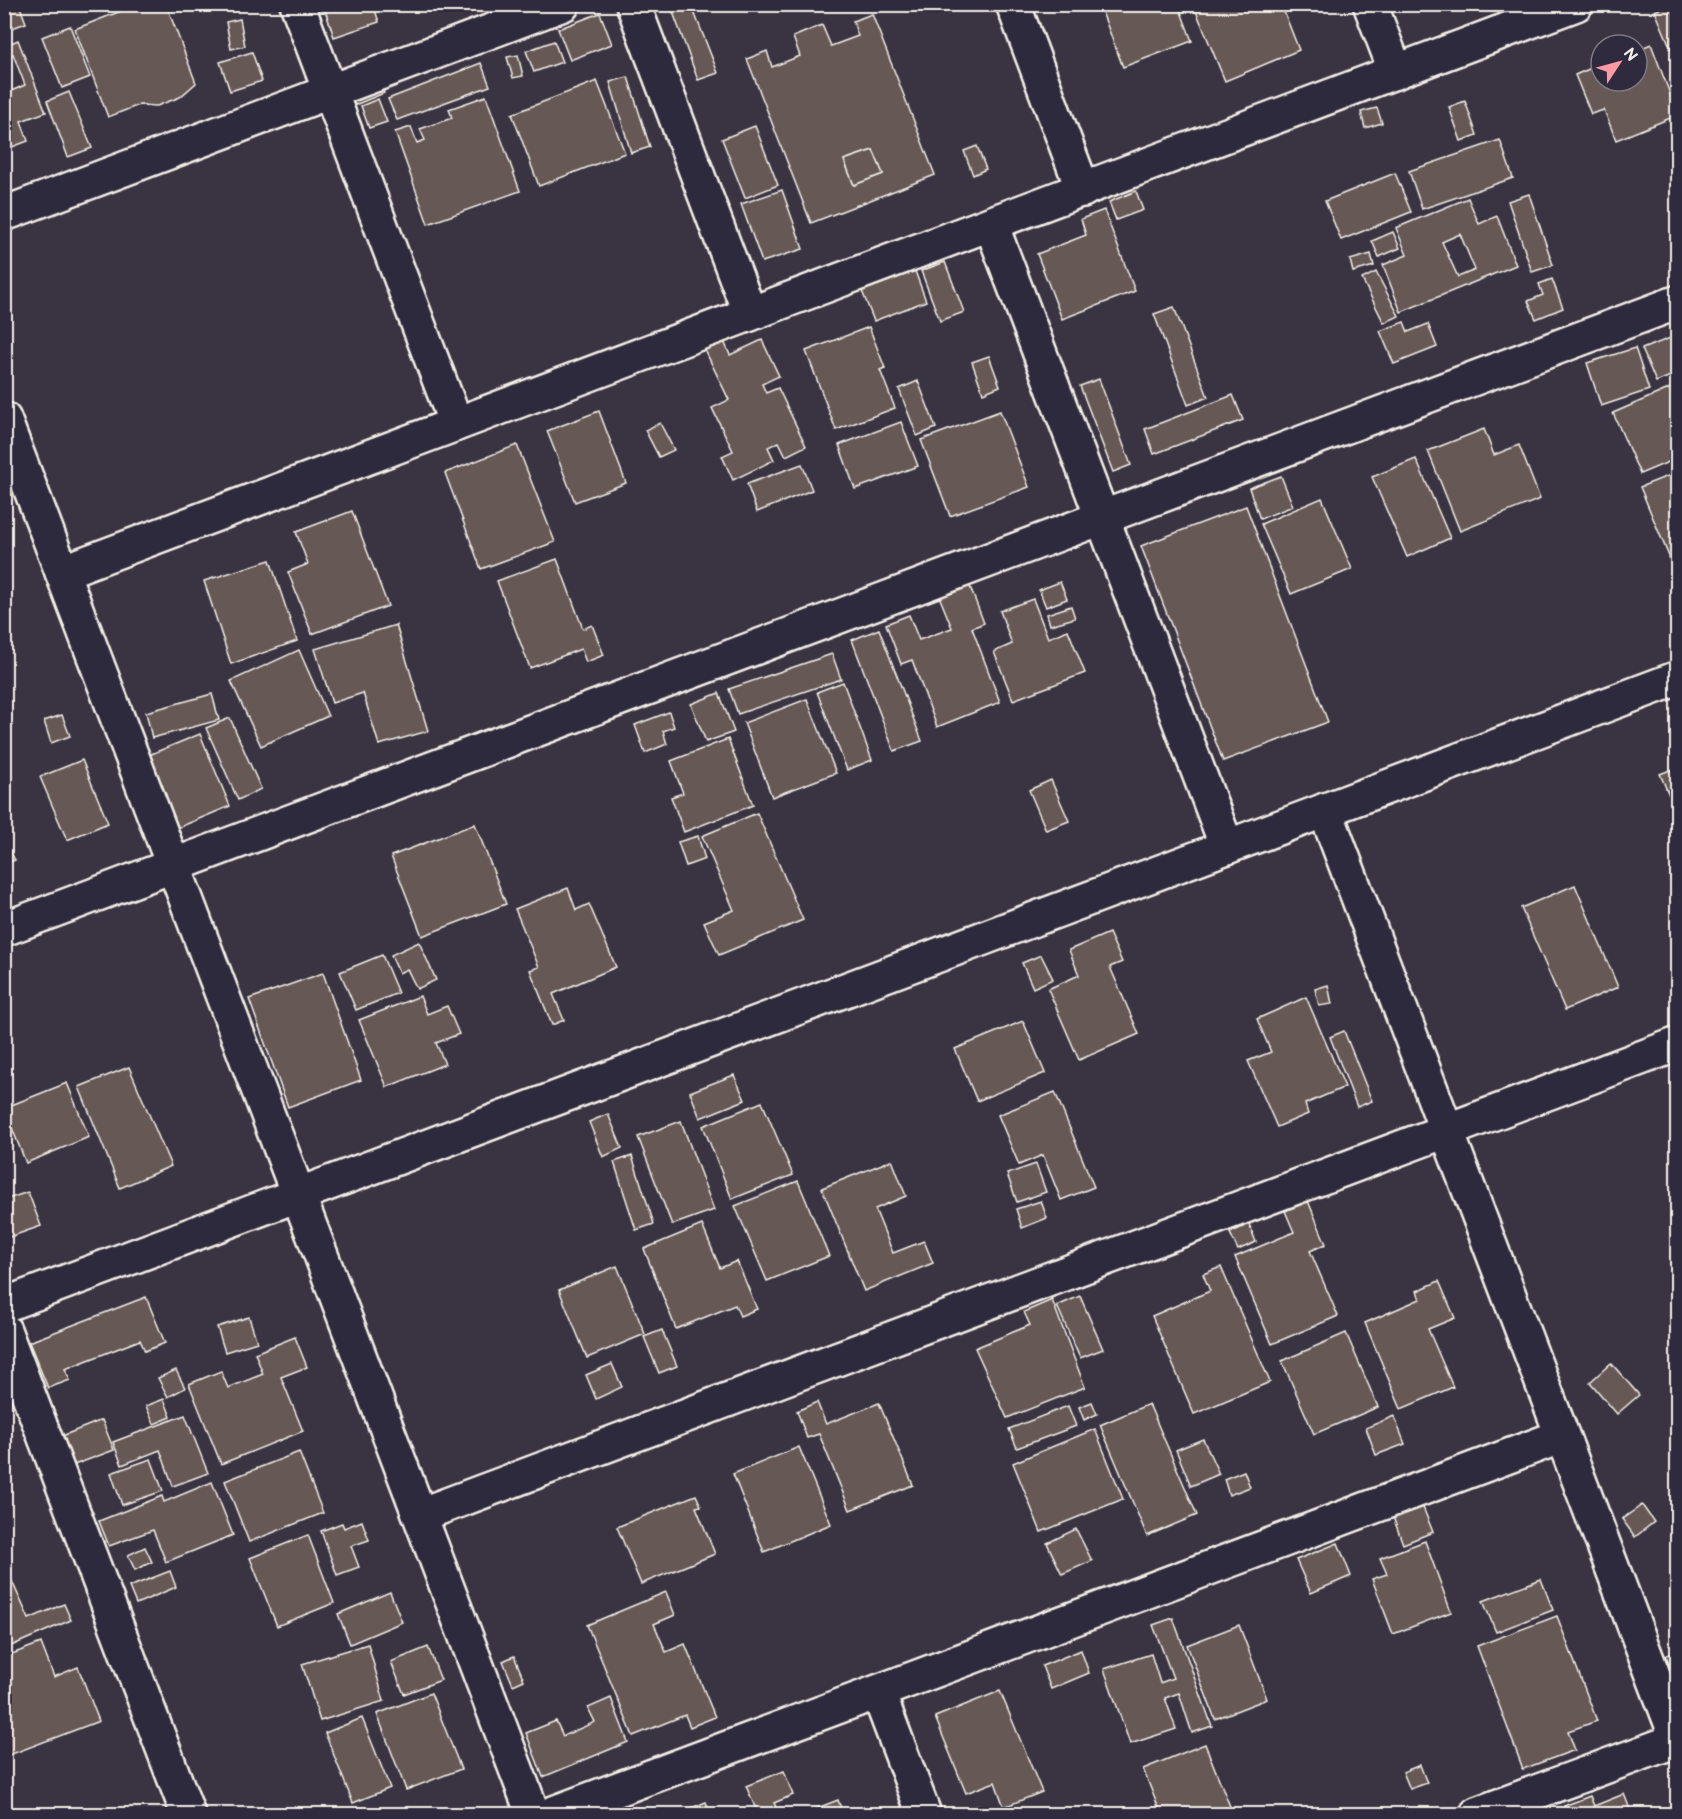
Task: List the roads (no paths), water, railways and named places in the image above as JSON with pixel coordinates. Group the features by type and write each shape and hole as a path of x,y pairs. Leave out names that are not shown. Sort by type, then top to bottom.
{"street":[{"path":"297,4 456,424"},
{"path":"4,214 563,4"},
{"path":"633,4 750,314"},
{"path":"1012,4 1083,190"},
{"path":"1370,4 1396,72"},
{"path":"62,572 1576,4"},
{"path":"991,224 1227,847"},
{"path":"4,929 1677,302"},
{"path":"4,419 532,1815"},
{"path":"4,1305 1677,678"},
{"path":"1325,810 1677,1741 1477,1815"},
{"path":"420,1515 1677,1044"},
{"path":"4,1330 188,1815"},
{"path":"551,1815 1562,1436"},
{"path":"878,1692 924,1815"}]}
